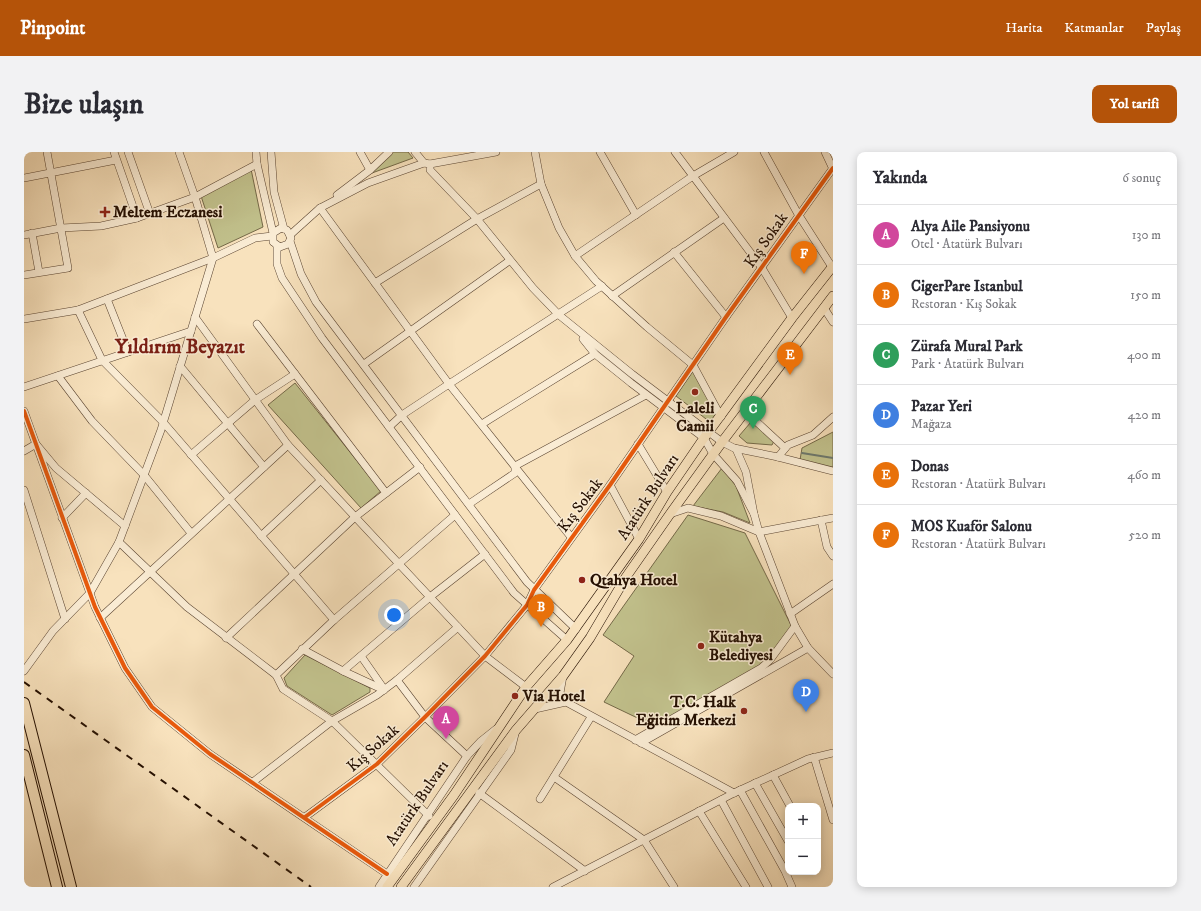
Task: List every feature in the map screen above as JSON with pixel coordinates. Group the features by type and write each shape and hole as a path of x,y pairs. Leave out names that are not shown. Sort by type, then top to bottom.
{"highway":[{"path":"24,703 72,887"},
{"path":"24,755 57,887"}],"main road":[{"name":"Atatürk Bulvarı","path":"387,887 454,795 526,687 576,629 640,539 667,492 707,435 792,318 833,267"},
{"name":"Atatürk Bulvarı","path":"401,887 516,730 563,676 590,638 626,577 670,514 713,454 833,296"},
{"path":"576,629 590,638"}],"street":[{"path":"24,275 68,268 47,152"},
{"path":"128,152 150,214"},
{"path":"24,671 53,631 90,593 119,542 163,422 213,258 195,197 178,152"},
{"path":"256,152 257,164 276,245 277,264 282,278 322,338 514,593 567,640"},
{"path":"271,152 274,192 297,263 307,288 534,590 576,629"},
{"path":"360,152 370,170"},
{"path":"255,238 276,245 286,246 288,234 370,170 389,152"},
{"path":"415,152 427,163 430,170 477,220 509,261 559,315 669,402 707,435 713,454 737,481 754,514"},
{"path":"320,208 368,183 427,163 496,152"},
{"path":"535,152 541,184 559,228 576,256 612,296 693,365 721,417"},
{"path":"600,152 636,215"},
{"path":"675,152 762,268 792,318"},
{"path":"576,256 692,176 734,152"},
{"path":"764,152 798,214 833,267"},
{"path":"825,152 833,168"},
{"path":"24,178 51,173 115,156 137,218"},
{"path":"24,235 61,228 101,226 137,218 195,197 257,164"},
{"name":"Kış Sokak","path":"305,817 377,764 485,656 527,605 534,590 571,537 669,402 798,214 833,168"},
{"path":"375,283 477,220 541,184"},
{"path":"320,208 449,384 571,537"},
{"path":"612,296 724,218"},
{"path":"24,319 78,310 213,258 255,238 273,234 278,229 288,234"},
{"path":"32,233 39,272"},
{"path":"674,252 726,317"},
{"path":"364,364 509,261"},
{"path":"389,427 402,415 602,286"},
{"path":"107,299 128,352"},
{"path":"824,308 833,322"},
{"path":"78,310 102,360 163,422 334,620"},
{"path":"195,317 288,445 485,656 526,687"},
{"path":"257,324 386,493"},
{"path":"571,326 595,354 646,395 707,435 736,449 778,457 833,471"},
{"path":"24,387 191,331"},
{"path":"482,424 595,354"},
{"path":"180,366 264,467"},
{"path":"191,454 256,400 295,374"},
{"path":"58,376 92,421 144,475 191,533"},
{"path":"515,466 646,395"},
{"path":"24,411 62,518 100,618 125,668 152,707 210,754 387,874"},
{"path":"746,412 785,448"},
{"path":"778,457 788,445 813,434 833,417"},
{"path":"36,444 56,468 125,526"},
{"path":"24,451 36,444"},
{"path":"638,444 667,492"},
{"path":"100,618 288,445"},
{"path":"736,449 746,472 759,532 795,626 808,648 833,673"},
{"path":"469,504 515,473 515,466"},
{"path":"226,638 355,517 420,467"},
{"path":"261,536 321,480"},
{"path":"610,485 640,539"},
{"path":"24,490 65,619"},
{"path":"62,518 86,493"},
{"path":"670,514 688,508 721,516 759,532 833,518"},
{"path":"276,675 334,620 455,515"},
{"path":"821,520 827,547 833,556"},
{"path":"119,542 187,608 276,675 283,689 332,721 429,816"},
{"path":"344,672 360,656 485,554"},
{"path":"790,614 833,584"},
{"path":"638,741 761,668 770,660 795,626"},
{"path":"253,782 332,721 384,690 458,627"},
{"path":"638,741 808,648"},
{"path":"302,649 344,672 384,690"},
{"path":"360,656 384,690"},
{"path":"563,676 560,693 566,702 591,717 737,792 785,871 792,887"},
{"path":"397,680 425,717 467,756"},
{"path":"535,709 566,702"},
{"path":"540,799 591,717"},
{"name":"Atatürk Bulvarı","path":"379,887 429,816 467,756 481,741 502,724"},
{"name":"Atatürk Bulvarı","path":"414,887 510,750 516,730"},
{"path":"553,887 755,783 814,757 833,753"},
{"path":"814,757 833,820"},
{"path":"773,775 788,803"},
{"path":"554,777 644,840 674,887"},
{"path":"755,783 787,839"},
{"path":"479,793 585,871"},
{"path":"721,800 768,887"},
{"path":"699,811 746,887"}],"green space":[{"path":"393,152 408,152 413,158 372,173"},
{"path":"251,169 263,227 218,248 201,196"},
{"path":"693,371 717,413 710,422 676,396"},
{"path":"295,383 381,491 361,508 268,405"},
{"path":"751,422 774,441 772,445 747,443 739,436"},
{"path":"833,432 833,473 799,466 802,448"},
{"path":"722,468 736,486 750,523 723,512 693,506"},
{"path":"688,515 745,533 792,627 761,668 675,715 648,723 604,702 634,656 603,635"},
{"path":"305,655 370,688 370,692 332,715 287,686 284,678"}],"waterway":[{"path":"802,453 833,458"}],"railway":[{"path":"24,682 311,887"}],"cycle path":[{"path":"305,817 377,764 485,656 527,605 534,590 610,485 726,317 833,168"},
{"path":"24,411 95,607 125,668 152,707 210,754 387,874"}],"place":[{"name":"Meltem Eczanesi","path":"105,212"},
{"name":"MOS Kuaför Salonu","path":"804,274"},
{"name":"Donas","path":"790,375"},
{"name":"Laleli Camii","path":"695,392"},
{"name":"Zürafa Mural Park","path":"753,429"},
{"name":"Qtahya Hotel","path":"582,580"},
{"name":"CigerPare Istanbul","path":"541,627"},
{"name":"Kütahya Belediyesi","path":"701,646"},
{"name":"Via Hotel","path":"515,696"},
{"name":"T.C. Halk Eğitim Merkezi","path":"744,711"},
{"name":"Pazar Yeri","path":"806,712"},
{"name":"Alya Aile Pansiyonu","path":"446,739"}],"district":[{"name":"Yıldırım Beyazıt","path":"180,347"}]}
